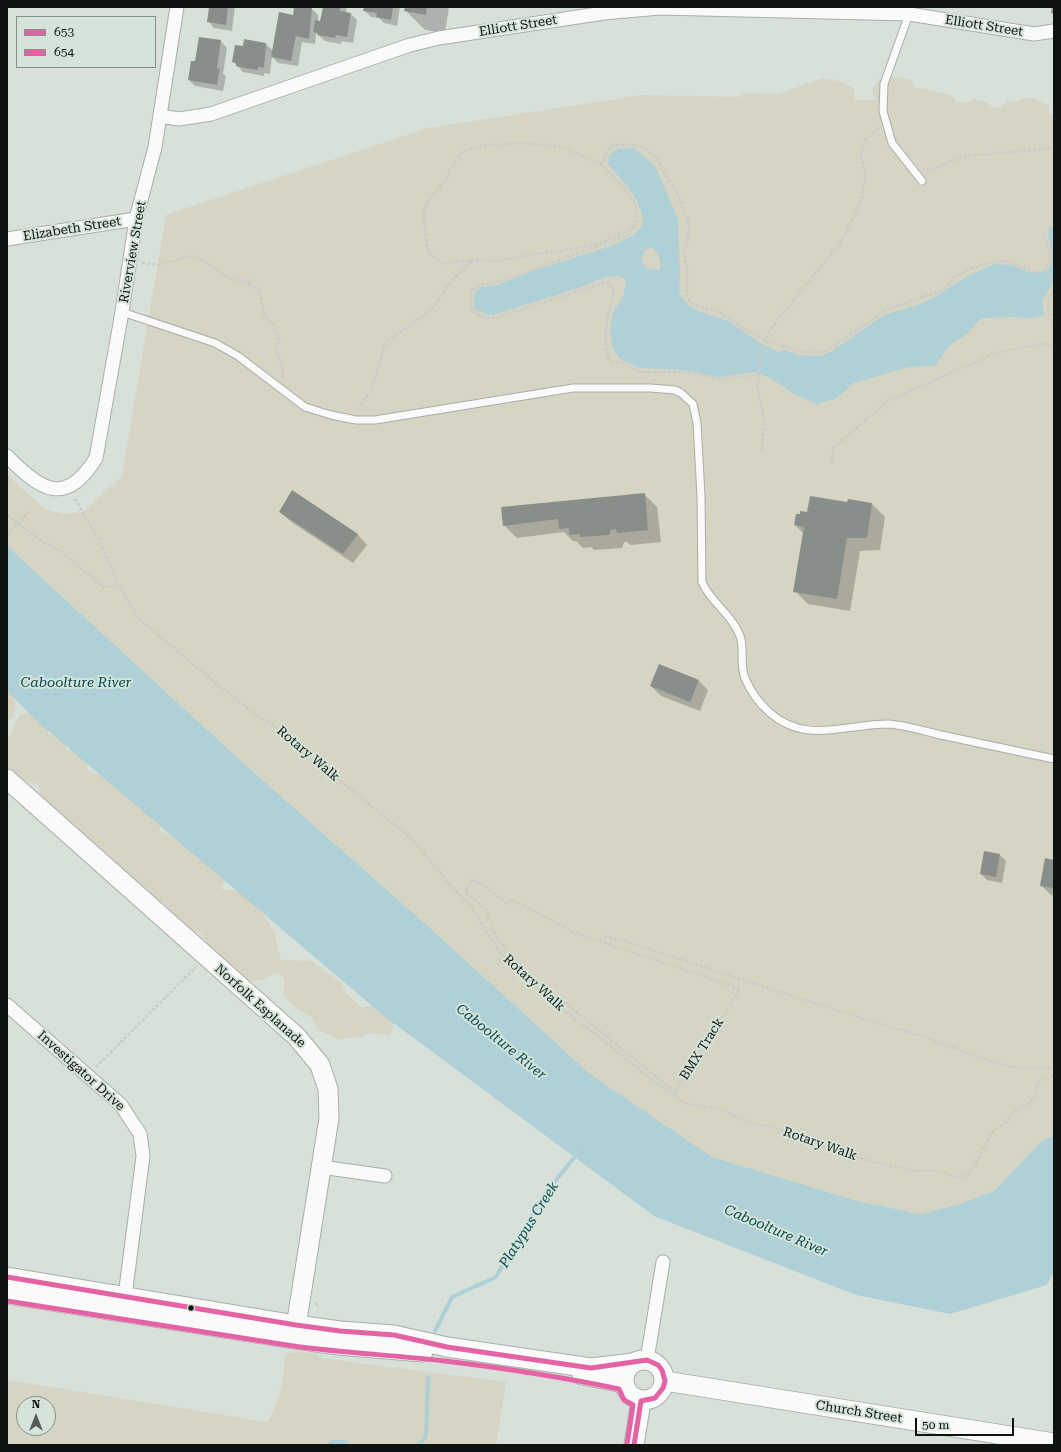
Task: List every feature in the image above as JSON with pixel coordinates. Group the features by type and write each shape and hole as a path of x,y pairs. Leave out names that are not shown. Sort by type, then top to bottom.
{"street":[{"name":"Riverview Street","path":"7,456 28,476 41,485 56,490 70,486 86,474 96,458 122,312 136,219 155,147 177,7"},
{"name":"Elliott Street","path":"160,116 179,119 211,114 417,43 604,13 660,8 909,14 1034,34 1054,31"},
{"name":"Elizabeth Street","path":"7,239 136,219"},
{"name":"Norfolk Esplanade","path":"7,780 297,1037 320,1065 328,1089 329,1118 295,1332"},
{"name":"Investigator Drive","path":"7,1005 121,1105 140,1134 143,1156 124,1304"},
{"path":"321,1167 386,1176"},
{"path":"7,1277 124,1304 295,1332 447,1347 591,1368 640,1362 658,1365 662,1370 665,1381 663,1388 655,1398 641,1401 630,1395 624,1383 625,1372 640,1362 663,1262"},
{"path":"7,1294 124,1304"},
{"path":"393,1342 445,1354 587,1375 624,1383"},
{"name":"Church Street","path":"665,1381 1054,1443"},
{"path":"634,1445 641,1401"}],"lane":[{"path":"909,14 884,84 883,111 892,143 920,178"},
{"path":"122,312 215,343 238,356 275,386 305,407 330,415 356,420 375,420 573,388 650,388 675,390 682,393 693,404 697,423 701,496 702,582 706,591 724,610 740,635 744,677 756,698 766,710 776,719 799,729 824,731 888,724 1054,760"}],"path":[{"path":"762,451 764,426 757,383 765,340 769,331 843,239 861,200 866,177 860,154 866,139 886,121"},
{"path":"634,228 593,245 497,261 473,260 442,263 428,252 424,232 423,212 432,195 446,180 450,169 463,151 487,145 524,143 562,147 601,164 623,187 636,204 636,222 634,228 628,235 588,251 502,281 475,287 471,292 472,310 481,316 494,318 607,282 612,287 614,292 605,331 608,354 612,363 621,362 640,372 688,372 719,379 759,375"},
{"path":"601,164 609,149 616,145 626,144 645,148 657,159 662,170 676,190 689,226 688,239 684,253 687,270 687,296 690,302 697,306 719,312 749,332 765,340 800,352 822,352 833,347 884,311 948,288 954,278 982,264 1005,261 1035,272 1044,270 1050,261 1051,253 1042,233"},
{"path":"920,178 937,166 966,156 1054,148"},
{"path":"130,263 160,265 189,256 203,260 219,272 230,278 248,283 258,290 264,314 274,325 279,338 275,351 282,363 284,377 275,386"},
{"path":"356,420 362,401 370,392 383,350 389,340 400,330 431,310 453,279 473,260"},
{"path":"1044,270 1054,282"},
{"path":"248,283 252,278"},
{"path":"1054,290 1048,302 1048,308 1054,330"},
{"path":"831,463 834,447 888,401 995,353 1043,343 1054,347"},
{"name":"Rotary Walk","path":"75,499 100,542 119,585 138,617 217,684 253,713 286,734 343,784 411,838 450,885 470,905 500,952 523,976 560,1008 598,1036 644,1074 686,1104 719,1109 751,1123 772,1127 838,1152 878,1163 916,1171 937,1170 953,1176 962,1177 971,1172 991,1133 1008,1120 1011,1114 1023,1109 1031,1102 1036,1092 1036,1085 1040,1081 1054,1076"},
{"path":"7,535 29,512"},
{"path":"7,515 43,542 62,552 103,587 119,585"},
{"name":"BMX Track","path":"472,880 486,886 506,903 513,900 573,932 740,989 675,1092 527,972 496,937 486,910 464,891 472,880"},
{"path":"604,936 634,944 825,1007 921,1036 996,1064 1016,1068 1054,1068"},
{"path":"87,1076 206,957"}],"shaded area":[{"path":"892,77 910,79 914,87 951,95 956,102 966,103 973,99 986,102 991,107 1001,108 1007,101 1011,103 1022,99 1035,98 1049,106 1049,114 1054,115 1054,1136 1043,1140 994,1191 960,1204 920,1214 857,1201 712,1157 590,1074 431,929 241,761 7,546 7,473 45,509 62,514 83,512 122,476 166,215 428,128 643,95 740,97 740,93 779,94 822,78 843,82 854,89 855,100 877,100 872,90 879,80"},
{"path":"7,682 13,694 15,707 14,716 7,721"},
{"path":"38,709 51,718 48,734 63,738 67,752 73,749 85,759 87,770 94,774 109,776 164,814 159,831 176,836 226,875 221,889 240,891 256,902 274,932 281,960 312,961 341,982 347,994 361,1007 389,1004 397,1016 390,1035 369,1033 360,1037 338,1039 318,1030 311,1016 295,1008 283,994 285,983 283,976 275,973 263,980 243,982 217,956 201,934 186,927 163,902 145,895 49,804 40,794 38,784 20,780 7,772 7,741 20,715"},
{"path":"295,1351 317,1354 321,1358 506,1382 496,1445 7,1445 7,1380 267,1422 272,1414 278,1398 286,1353 294,1354"}],"water":[{"path":"634,148 655,166 678,219 679,290 682,298 689,306 698,311 728,321 760,343 779,352 785,350 799,355 820,356 831,352 884,315 918,305 937,296 969,275 995,264 1010,265 1031,273 1047,271 1051,266 1052,260 1048,232 1049,226 1054,227 1054,281 1042,302 1044,315 1028,319 1015,317 981,318 967,334 950,345 935,366 908,367 854,383 835,399 817,404 796,395 770,378 754,372 720,377 685,370 639,368 620,359 612,347 610,328 613,313 624,294 626,280 620,276 605,277 581,287 496,314 488,315 474,309 474,294 481,287 498,285 533,271 611,246 634,235 643,225 640,207 632,192 608,164 609,155 618,149","holes":["652,248 660,260 660,269 653,270 646,267 641,259 646,249"]},
{"name":"Caboolture River","path":"7,546 241,761 431,929 590,1074 712,1157 857,1201 920,1214 960,1204 994,1191 1043,1140 1054,1136 1054,1271 1047,1285 950,1314 856,1295 654,1216 384,1016 39,723 7,691"}],"building":[{"path":"209,7 228,7 226,25 207,22"},
{"path":"294,7 312,8 309,39 296,36 291,61 271,57 279,12 293,15"},
{"path":"323,7 340,7 340,11 351,13 347,37 336,35 335,38 317,35 318,33 313,32 315,20 320,21"},
{"path":"364,7 393,7 391,20 376,17 377,13 363,11"},
{"path":"405,7 427,7 426,15 404,11"},
{"path":"1052,7 1054,7 1054,14 1051,13"},
{"path":"199,37 221,40 217,68 220,69 217,85 188,80 191,61 195,61"},
{"path":"244,39 266,43 264,68 258,67 258,70 244,68 236,66 236,63 232,62 235,45 243,46"},
{"path":"292,490 358,534 343,554 279,512"},
{"path":"645,493 648,530 617,533 616,529 611,530 609,535 580,537 580,534 569,535 569,528 559,529 558,519 503,526 501,507"},
{"path":"810,496 847,502 848,499 872,503 867,538 847,538 837,599 793,592 804,527 794,525 796,514 800,514 800,511 807,512"},
{"path":"659,664 699,680 690,702 650,686"},
{"path":"984,851 1000,854 996,877 980,874"},
{"path":"1045,858 1054,860 1054,888 1040,886"}],"waterway":[{"name":"Platypus Creek","path":"435,1331 452,1297 496,1277 545,1194 578,1153"},
{"name":"Platypus Creek","path":"419,1445 426,1436 428,1377"},
{"name":"Platypus Creek","path":"329,1445 332,1442 345,1442 348,1445"}],"transit line":[{"name":"653","path":"7,1277 296,1325 340,1331 394,1335 447,1347 591,1368 647,1360 658,1365 662,1370 665,1381 663,1388 655,1398 641,1401 634,1445"},
{"name":"654","path":"7,1301 293,1346 467,1364 554,1377 619,1389 624,1400 633,1405 627,1444"}]}
